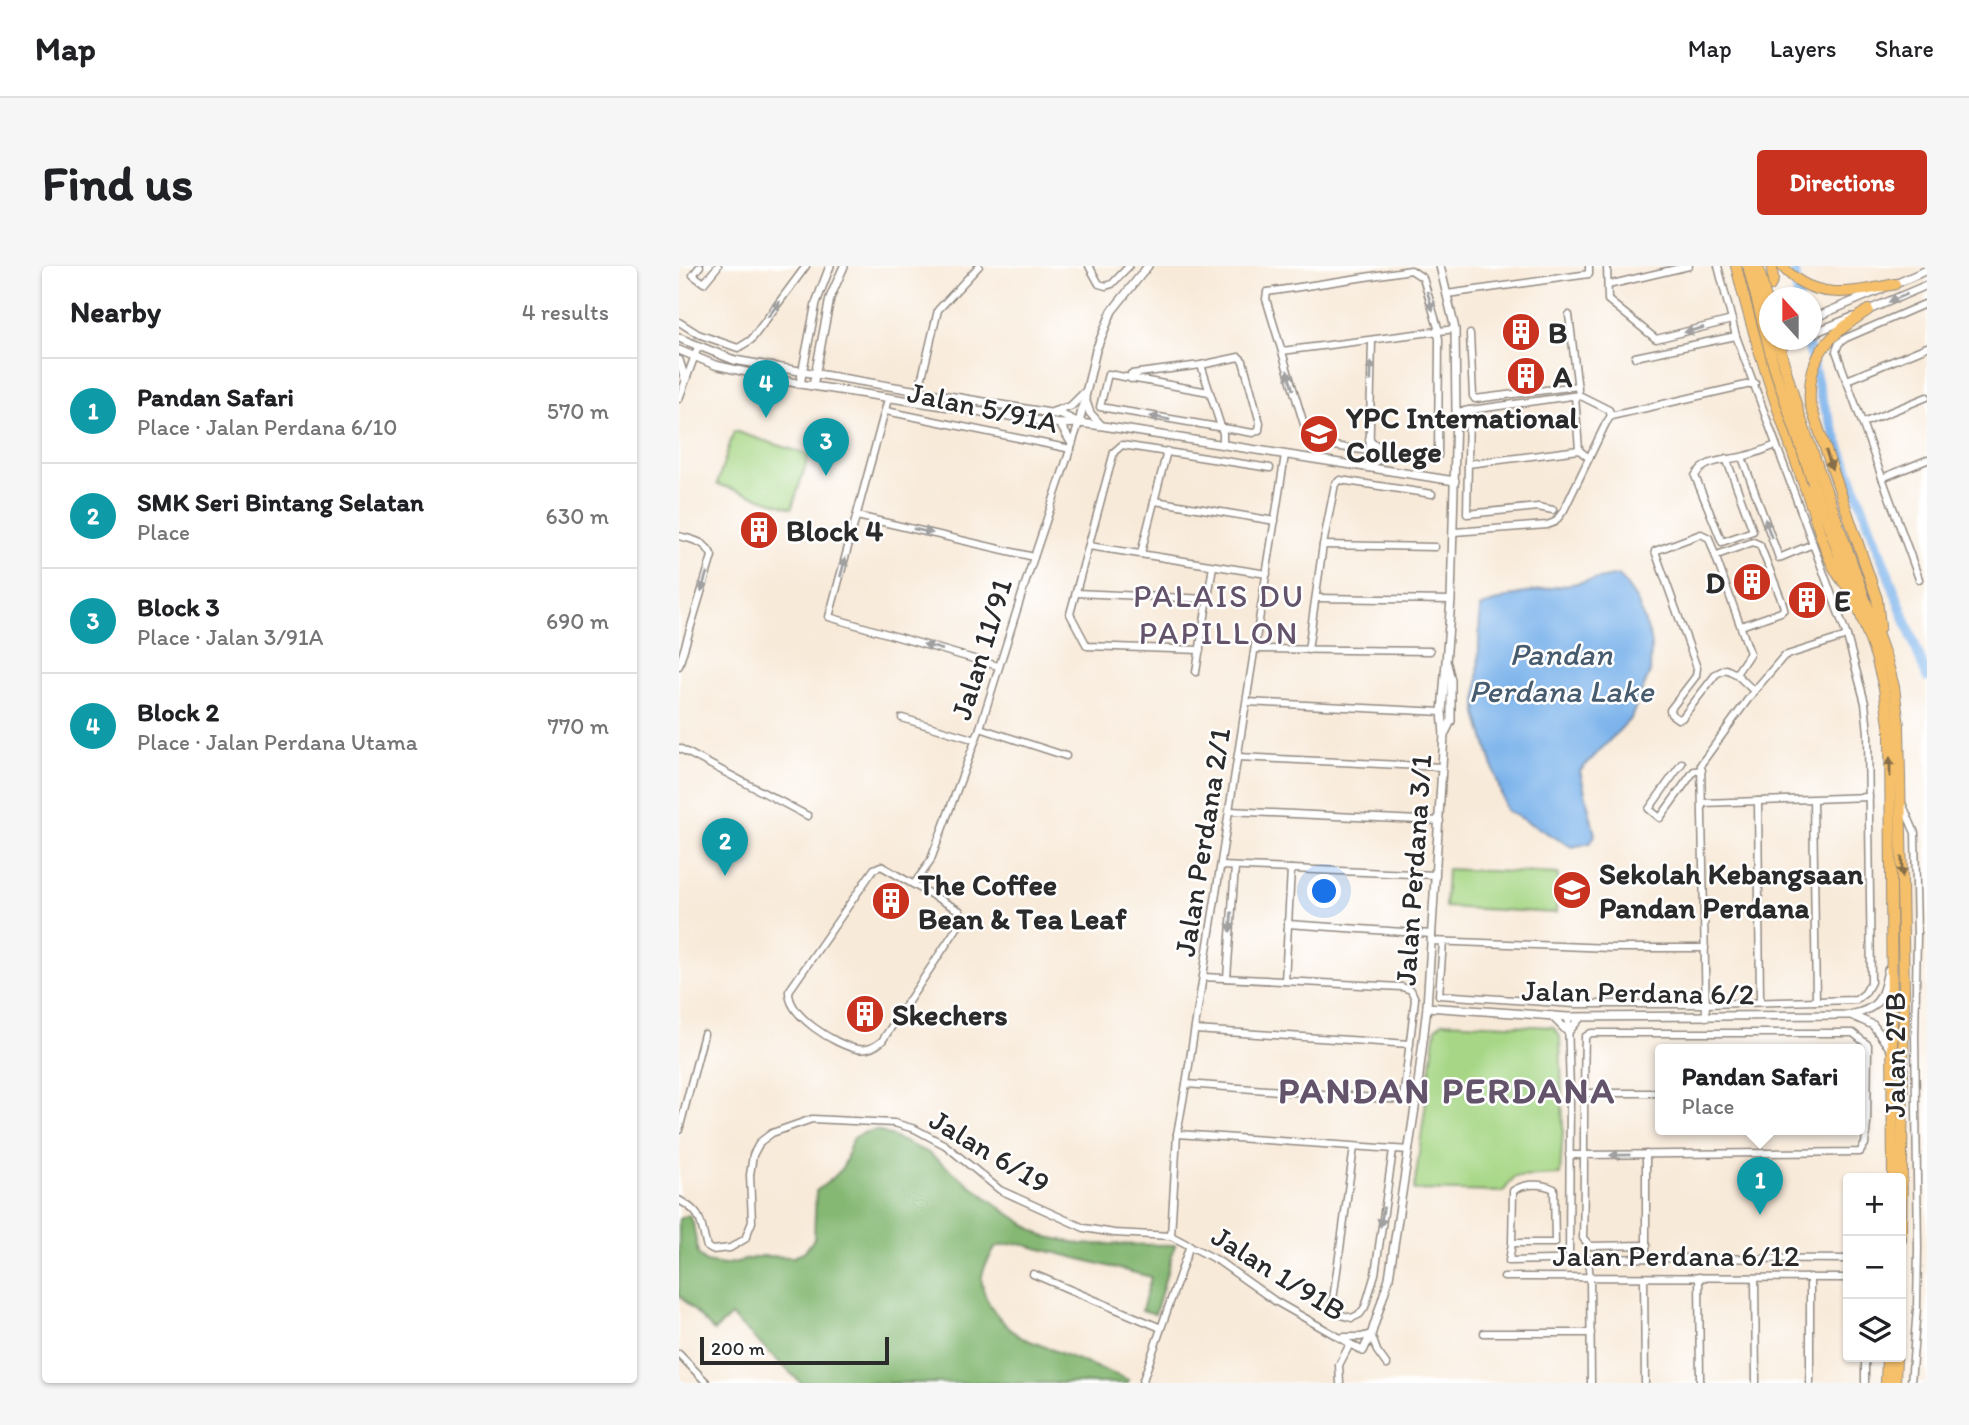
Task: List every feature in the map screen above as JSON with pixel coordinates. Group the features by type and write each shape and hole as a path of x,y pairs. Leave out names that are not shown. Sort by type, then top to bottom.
{"highway":[{"path":"1736,266 1760,354 1835,571 1852,590"},
{"path":"1748,266 1775,367 1882,645 1894,687 1899,726 1904,994 1901,1236"},
{"path":"1758,266 1763,287"},
{"path":"1741,284 1749,291 1761,291 1770,286 1773,280 1772,266"},
{"path":"1784,269 1814,288 1847,293 1895,284"},
{"path":"1868,310 1838,331 1816,359 1810,383 1810,399 1877,599 1882,645"},
{"path":"1780,350 1818,481 1884,688 1890,732 1893,1173"},
{"path":"1779,412 1782,400 1791,394 1801,394 1810,399"},
{"path":"1886,1383 1887,1362"},
{"path":"1895,1383 1896,1362"}],"street":[{"path":"700,266 693,275 704,283 718,266"},
{"path":"679,322 698,334 738,348 751,340 806,266"},
{"path":"800,384 816,303 830,266"},
{"path":"813,386 830,298 844,266"},
{"path":"919,390 938,310 979,266"},
{"path":"1089,266 1099,284 1106,286 1112,284 1129,266"},
{"path":"1079,422 1096,350 1112,311 1148,266"},
{"name":"Jalan Perdana 3/1","path":"1440,266 1455,333 1456,412 1448,667 1451,680 1451,721 1444,735"},
{"path":"1447,294 1589,274 1589,266"},
{"path":"1607,266 1608,300 1655,339 1732,320"},
{"path":"1608,285 1689,266"},
{"path":"1443,942 1439,995 1576,1004 1856,1000 1865,993 1871,982 1865,703 1847,636 1736,336 1718,266"},
{"path":"1369,451 1313,443 1308,437 1266,299 1267,292 1411,270 1423,278 1437,334 1438,456 1434,459 1388,456 1369,468"},
{"path":"1822,314 1927,270"},
{"path":"1822,330 1927,285"},
{"path":"1919,579 1882,478 1873,445 1836,351 1846,338 1927,303"},
{"path":"1569,315 1578,386 1579,450 1588,458"},
{"path":"1282,351 1455,333"},
{"path":"1471,334 1475,399 1578,386"},
{"path":"1635,357 1736,336"},
{"path":"679,338 734,360 781,369 1062,415 1079,422 1103,426 1455,481"},
{"path":"1369,468 1372,340"},
{"path":"679,399 698,346"},
{"path":"1847,380 1927,347"},
{"path":"679,350 715,365 800,384 1060,424 1079,422"},
{"path":"1760,354 1770,350"},
{"path":"781,369 804,357"},
{"path":"1131,379 1131,374 1239,357 1243,361 1260,424 1259,430 1253,433 1100,407 1108,374 1131,379 1209,392"},
{"path":"679,360 685,379"},
{"path":"819,360 821,367 830,377"},
{"path":"1201,365 1219,428 1223,433 1220,445"},
{"path":"871,383 886,391 886,411 829,617 998,666"},
{"path":"1611,416 1755,383"},
{"path":"1045,413 1071,406 1086,394"},
{"path":"1086,394 1092,416 1103,426"},
{"path":"1454,532 1547,525 1555,522 1564,510 1611,416 1609,410 1577,396 1456,412"},
{"path":"1863,423 1927,397"},
{"path":"1469,410 1467,514 1538,507 1553,510"},
{"name":"Jalan 5/91A","path":"886,411 1072,446"},
{"name":"Jalan 11/91","path":"914,884 930,862 976,740 1079,422"},
{"path":"1060,424 1072,446"},
{"path":"1369,439 1388,456"},
{"path":"1200,650 1087,646 1070,614 1117,447 1122,445 1167,451 1270,468"},
{"path":"1725,458 1753,531 1726,542 1719,540 1695,475 1700,467 1725,458 1742,457 1776,445"},
{"path":"1468,464 1579,450"},
{"path":"1141,553 1167,451"},
{"name":"Jalan Perdana 2/1","path":"1171,1236 1177,1134 1285,456"},
{"path":"1742,457 1779,558 1813,544"},
{"path":"1882,478 1927,460"},
{"path":"1308,650 1335,484 1340,480 1433,494"},
{"path":"1155,501 1275,521"},
{"path":"1564,510 1573,515"},
{"path":"857,516 1034,557"},
{"path":"1739,677 1750,653 1709,538 1701,534 1655,551 1697,668 1696,676 1670,710 1671,714 1682,719 1716,674 1725,669 1755,690"},
{"path":"679,536 702,543 712,556 679,666"},
{"path":"1717,555 1752,542 1761,545 1783,604 1784,609 1781,612 1741,626"},
{"path":"1323,545 1435,547"},
{"path":"1089,546 1267,574"},
{"path":"1196,671 1213,566"},
{"path":"1076,593 1208,598"},
{"path":"1316,598 1451,600"},
{"path":"1706,1017 1701,764 1755,690 1784,656 1847,636"},
{"path":"1255,649 1430,651"},
{"name":"Jalan Perdana 3/1","path":"1363,1351 1389,1278 1416,1101 1427,1007 1440,821 1444,669 1448,667"},
{"path":"1247,702 1442,712"},
{"path":"902,718 976,740"},
{"path":"980,728 1066,756"},
{"path":"679,748 808,816"},
{"path":"1238,757 1442,767"},
{"path":"1682,763 1649,809 1660,818 1694,771 1702,770"},
{"path":"1691,775 1702,778"},
{"path":"1703,803 1869,797"},
{"name":"Jalan 27B","path":"1901,799 1915,833 1918,1248 1917,1308 1911,1383"},
{"path":"1814,800 1816,1001"},
{"path":"1758,801 1761,1002"},
{"path":"1230,811 1440,821"},
{"path":"881,866 914,884 960,911 961,922 883,1041 876,1046 858,1049 838,1042 801,1017 793,1008 789,990 874,869 881,866"},
{"path":"1221,866 1436,875"},
{"name":"Jalan Perdana 2/1","path":"1227,978 1235,867"},
{"path":"1285,981 1291,869"},
{"path":"1288,924 1431,938 1443,942 1610,948 1705,948"},
{"name":"Jalan Perdana 6/2","path":"1427,1007 1568,1017 1850,1015 1864,1012 1879,1001 1891,957"},
{"path":"1904,994 1917,971"},
{"path":"1203,977 1402,987 1411,990 1415,999 1403,1100"},
{"path":"1850,1015 1873,1025 1892,1052"},
{"path":"1552,1016 1568,1032"},
{"path":"1568,1017 1569,1260"},
{"path":"1568,1032 1580,1017"},
{"path":"1195,1030 1409,1044"},
{"path":"1647,1245 1590,1246 1583,1238 1585,1037 1591,1033 1853,1033 1868,1045 1865,1078"},
{"path":"679,1130 704,1034"},
{"path":"1187,1084 1416,1101"},
{"path":"1570,1093 1655,1093"},
{"name":"Jalan 6/19","path":"679,1200 701,1217 707,1247 712,1250 730,1248 745,1239 752,1222 750,1175 753,1155 760,1142 784,1128 812,1119 894,1123 915,1129 945,1145 1000,1190 1084,1228 1114,1233 1171,1236"},
{"path":"1177,1134 1409,1150"},
{"path":"1569,1155 1860,1152 1865,1144 1865,1135"},
{"path":"1354,1147 1332,1307 1338,1314 1352,1318 1360,1314 1365,1307 1375,1274 1393,1150"},
{"path":"1646,1154 1646,1258"},
{"path":"1512,1243 1555,1243 1554,1189 1547,1185 1520,1186 1513,1191 1509,1261 1646,1258 1843,1259"},
{"path":"1917,1190 1927,1189"},
{"name":"Jalan 1/91B","path":"1171,1236 1217,1260 1275,1301 1363,1351"},
{"path":"1142,1383 1190,1245"},
{"path":"1918,1248 1927,1247"},
{"path":"1588,1260 1591,1278 1591,1383"},
{"path":"1033,1274 1161,1328"},
{"name":"Jalan Perdana 6/12","path":"1504,1277 1843,1278"},
{"path":"1810,1277 1810,1383"},
{"path":"1644,1278 1645,1383"},
{"path":"1699,1278 1700,1383"},
{"path":"1755,1278 1756,1383"},
{"path":"1917,1308 1927,1307"},
{"path":"1484,1333 1591,1333"},
{"path":"1338,1336 1350,1338 1371,1334 1377,1351 1387,1365"},
{"path":"1340,1383 1339,1365 1350,1344"},
{"path":"679,1354 701,1381"},
{"path":"1865,1362 1865,1382"}],"green space":[{"path":"734,431 809,455 792,508 717,484"},
{"path":"1447,869 1558,874 1556,913 1445,907"},
{"path":"1443,1022 1553,1027 1560,1036 1563,1129 1560,1175 1514,1177 1503,1192 1414,1190 1436,1028"},
{"path":"877,1130 927,1152 1002,1209 1043,1236 1081,1244 1175,1245 1155,1314 1142,1310 1151,1277 1017,1243 996,1247 984,1269 982,1283 987,1299 1001,1320 1020,1337 1129,1380 1128,1383 801,1383 731,1316 714,1331 679,1295 679,1219 689,1215 698,1254 706,1262 724,1265 762,1256 794,1257 805,1251 814,1239 816,1191 842,1168 851,1143 858,1135"}],"water":[{"name":"Pandan Perdana Lake","path":"1619,575 1637,601 1651,639 1650,672 1631,718 1580,771 1595,835 1590,843 1572,847 1506,810 1477,714 1480,607 1515,595"}],"waterway":[{"path":"1794,266 1797,287"},
{"path":"1809,350 1821,397 1927,677"}],"place":[{"name":"B","path":"1521,332"},
{"name":"A","path":"1526,376"},
{"name":"Block 2","path":"766,418"},
{"name":"YPC International College","path":"1319,434"},
{"name":"Block 3","path":"826,476"},
{"name":"Block 4","path":"759,530"},
{"name":"D","path":"1752,582"},
{"name":"E","path":"1807,600"},
{"name":"SMK Seri Bintang Selatan","path":"725,876"},
{"name":"Sekolah Kebangsaan Pandan Perdana","path":"1572,890"},
{"name":"The Coffee Bean & Tea Leaf","path":"891,901"},
{"name":"Skechers","path":"865,1014"},
{"name":"Pandan Safari","path":"1760,1215"}],"district":[{"name":"PALAIS DU PAPILLON","path":"1219,614"},
{"name":"PANDAN PERDANA","path":"1447,1090"}]}
